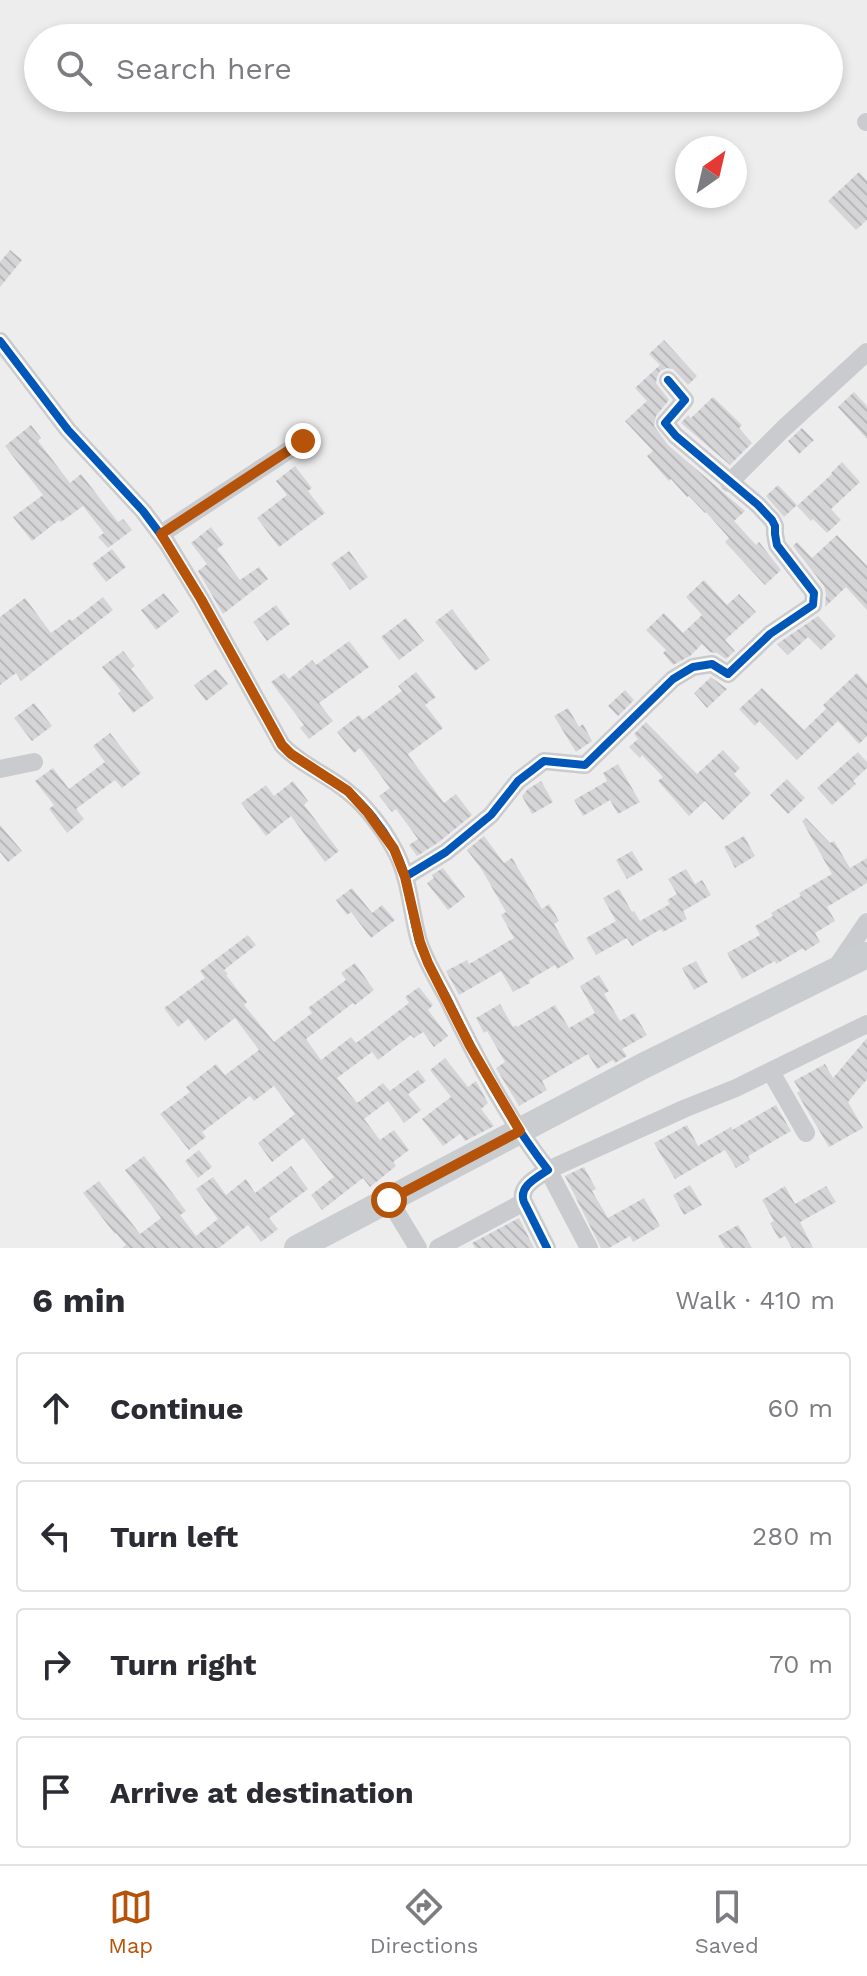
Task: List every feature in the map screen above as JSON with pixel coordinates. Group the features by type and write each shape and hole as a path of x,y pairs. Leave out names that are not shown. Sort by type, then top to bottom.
{"main road":[{"path":"297,1248 393,1207 643,1066 867,955"}],"street":[{"path":"0,341 68,430 161,534 282,745 348,791 394,849 405,877 428,963 470,1046 522,1132 547,1248"},
{"path":"729,483 867,352"},
{"path":"405,877 446,852 480,825 518,781 544,761 585,765 673,679 693,667 712,664 728,674 770,634 813,605 814,593 777,545 772,520 665,423 685,400 668,380"},
{"path":"161,534 303,441"},
{"path":"0,769 34,762"},
{"path":"833,971 867,922"},
{"path":"438,1248 535,1181 867,1024"},
{"path":"771,1072 806,1133"},
{"path":"535,1181 589,1248"},
{"path":"393,1207 418,1248"}],"building":[{"path":"859,172 867,181 867,220 856,230 828,201"},
{"path":"10,250 22,260 0,287 0,262"},
{"path":"664,340 697,376 688,385 673,369 660,371 656,383 669,400 656,416 654,426 668,445 745,511 734,521 756,545 759,542 781,570 765,585 725,542 729,538 706,512 671,479 669,481 647,456 653,451 625,421 647,401 635,388 660,365 649,354"},
{"path":"854,392 867,406 867,439 838,407"},
{"path":"713,397 742,425 739,428 752,443 730,465 681,423 688,415 691,418"},
{"path":"31,425 41,438 38,441 70,483 81,474 118,522 123,519 132,530 108,548 98,537 104,533 83,506 32,541 13,517 43,495 5,446"},
{"path":"802,428 814,440 799,454 788,441"},
{"path":"842,462 860,482 831,509 841,520 827,533 797,506"},
{"path":"295,466 312,488 308,491 325,513 279,547 257,518 287,495 276,481"},
{"path":"778,485 797,505 784,517 766,496"},
{"path":"211,527 224,544 217,549 240,580 259,567 268,579 223,614 198,571 207,564 191,543"},
{"path":"837,535 867,566 867,610 846,587 825,607 824,586 793,546 797,542 812,558"},
{"path":"112,549 126,567 106,582 92,564"},
{"path":"349,551 368,577 350,590 331,564"},
{"path":"704,580 727,605 739,594 756,612 725,640 735,651 726,659 710,652 702,644 690,656 673,665 663,653 666,650 646,630 664,613 683,633 702,615 686,597"},
{"path":"164,593 179,612 156,630 141,610"},
{"path":"103,597 113,610 21,681 16,673 0,685 0,617 25,598 51,633"},
{"path":"276,605 290,624 267,641 253,622"},
{"path":"452,609 490,660 475,671 435,622"},
{"path":"818,616 836,636 821,650 808,637 788,655 777,644"},
{"path":"406,618 424,641 399,660 381,637"},
{"path":"349,641 369,667 319,703 333,721 309,739 300,728 304,725 271,682 284,673 289,679 312,660 316,665"},
{"path":"123,651 135,666 131,669 154,698 133,713 102,667"},
{"path":"216,669 228,684 206,701 194,685"},
{"path":"416,672 436,697 425,705 443,728 408,754 444,803 456,794 472,815 417,856 409,845 418,839 396,809 392,812 379,796 390,788 360,748 354,753 337,732 359,715 363,720 402,691 398,686"},
{"path":"857,673 867,684 867,736 859,744 838,721 797,760 759,721 755,726 739,709 762,688 804,730 826,709 823,705"},
{"path":"711,677 727,689 707,708 694,693"},
{"path":"625,690 634,700 618,716 608,706"},
{"path":"34,703 52,726 32,741 14,718"},
{"path":"568,708 579,727 583,724 592,741 576,752 554,716"},
{"path":"646,722 697,774 723,750 740,768 734,774 751,793 723,820 705,801 689,816 658,781 663,777 642,755 640,758 629,747 638,739 634,734"},
{"path":"110,733 141,773 122,788 115,780 76,809 84,819 67,833 49,809 54,805 35,781 53,768 69,789 105,762 93,746"},
{"path":"858,752 867,762 867,768 853,781 856,784 832,805 817,788"},
{"path":"618,764 640,802 618,814 610,800 583,816 574,800 607,781 603,773"},
{"path":"787,779 805,798 788,814 770,795"},
{"path":"293,781 308,801 304,805 339,851 325,862 291,816 266,836 241,803 266,785 274,796"},
{"path":"541,781 553,802 532,814 522,796"},
{"path":"806,818 830,843 834,841 850,868 867,858 867,883 827,907 835,921 815,933 820,942 742,979 727,953 760,935 755,926 773,916 771,913 832,874 802,821"},
{"path":"0,825 22,851 8,862 0,852"},
{"path":"484,836 504,863 512,858 542,909 549,904 559,921 554,924 574,959 557,969 555,965 513,992 501,971 459,995 446,971 467,960 469,964 514,938 501,915 506,912 467,850"},
{"path":"744,836 755,856 735,868 724,847"},
{"path":"632,851 643,870 627,879 616,860"},
{"path":"443,868 465,897 448,910 427,883 434,878 432,875"},
{"path":"686,869 695,884 702,880 711,895 683,911 687,919 663,932 661,929 632,946 627,938 596,955 586,938 616,921 603,898 619,889 640,921 670,904 667,900 677,894 668,879"},
{"path":"352,888 372,913 382,905 395,920 371,938 351,912 347,915 336,900"},
{"path":"248,935 256,945 224,970 247,1002 244,1005 274,1042 312,1013 308,1008 346,980 341,973 355,963 374,990 306,1039 321,1060 351,1037 356,1043 409,1003 405,997 419,987 433,1005 428,1010 448,1036 434,1047 423,1032 414,1038 411,1035 378,1060 372,1052 337,1078 357,1103 383,1083 390,1091 418,1070 426,1081 408,1094 421,1110 404,1123 388,1101 364,1119 380,1140 394,1130 409,1150 393,1162 396,1166 370,1187 363,1178 322,1210 311,1195 334,1177 303,1138 272,1162 258,1143 295,1114 274,1086 254,1101 250,1096 202,1132 206,1137 189,1150 160,1114 190,1092 186,1087 216,1064 225,1075 259,1050 235,1018 205,1041 188,1019 178,1027 164,1008 205,978 200,971"},
{"path":"696,961 708,982 694,990 682,968"},
{"path":"599,975 609,991 604,994 620,1021 634,1013 647,1035 622,1049 627,1056 597,1069 588,1054 542,1081 547,1090 519,1106 496,1068 505,1062 476,1018 500,1004 513,1027 517,1027 555,1005 569,1028 595,1013 580,986"},
{"path":"867,1038 867,1079 848,1102 863,1128 829,1147 797,1093 800,1091 794,1081 825,1064 833,1078"},
{"path":"445,1058 468,1087 476,1081 488,1103 481,1109 494,1126 465,1141 460,1134 443,1146 422,1119 451,1097 430,1070"},
{"path":"776,1105 791,1131 748,1156 750,1160 736,1168 725,1150 675,1179 654,1143 687,1125 698,1146"},
{"path":"199,1150 212,1167 198,1178 185,1161"},
{"path":"144,1156 186,1211 180,1215 196,1236 218,1219 196,1189 213,1177 226,1195 246,1179 255,1193 291,1166 308,1189 269,1218 278,1229 261,1242 248,1225 219,1248 122,1248 126,1245 83,1193 99,1181 140,1234 161,1218 125,1170"},
{"path":"584,1167 596,1189 592,1191 608,1218 644,1198 660,1226 633,1242 630,1236 609,1248 601,1248 565,1176"},
{"path":"690,1185 702,1205 684,1215 673,1195"},
{"path":"785,1186 795,1204 826,1186 836,1202 800,1222 813,1248 792,1248 785,1236 779,1239 770,1223 774,1221 762,1200"},
{"path":"519,1218 534,1248 475,1248 472,1243"},
{"path":"738,1225 752,1248 725,1248 718,1236"}],"cycle path":[{"path":"0,341 68,430 143,511 167,543 282,745 354,797 389,839 403,870 419,941 429,965 494,1089 548,1170 529,1183 523,1197 547,1248"},
{"path":"405,877 446,852 491,815 518,781 544,761 585,765 673,679 693,667 712,664 728,674 770,634 813,605 814,593 777,545 772,520 665,423 685,400 668,380"}],"route":[{"path":"303,441 161,534 282,745 307,766 348,791 394,849 405,877 428,963 470,1046 520,1131 389,1200"}]}
